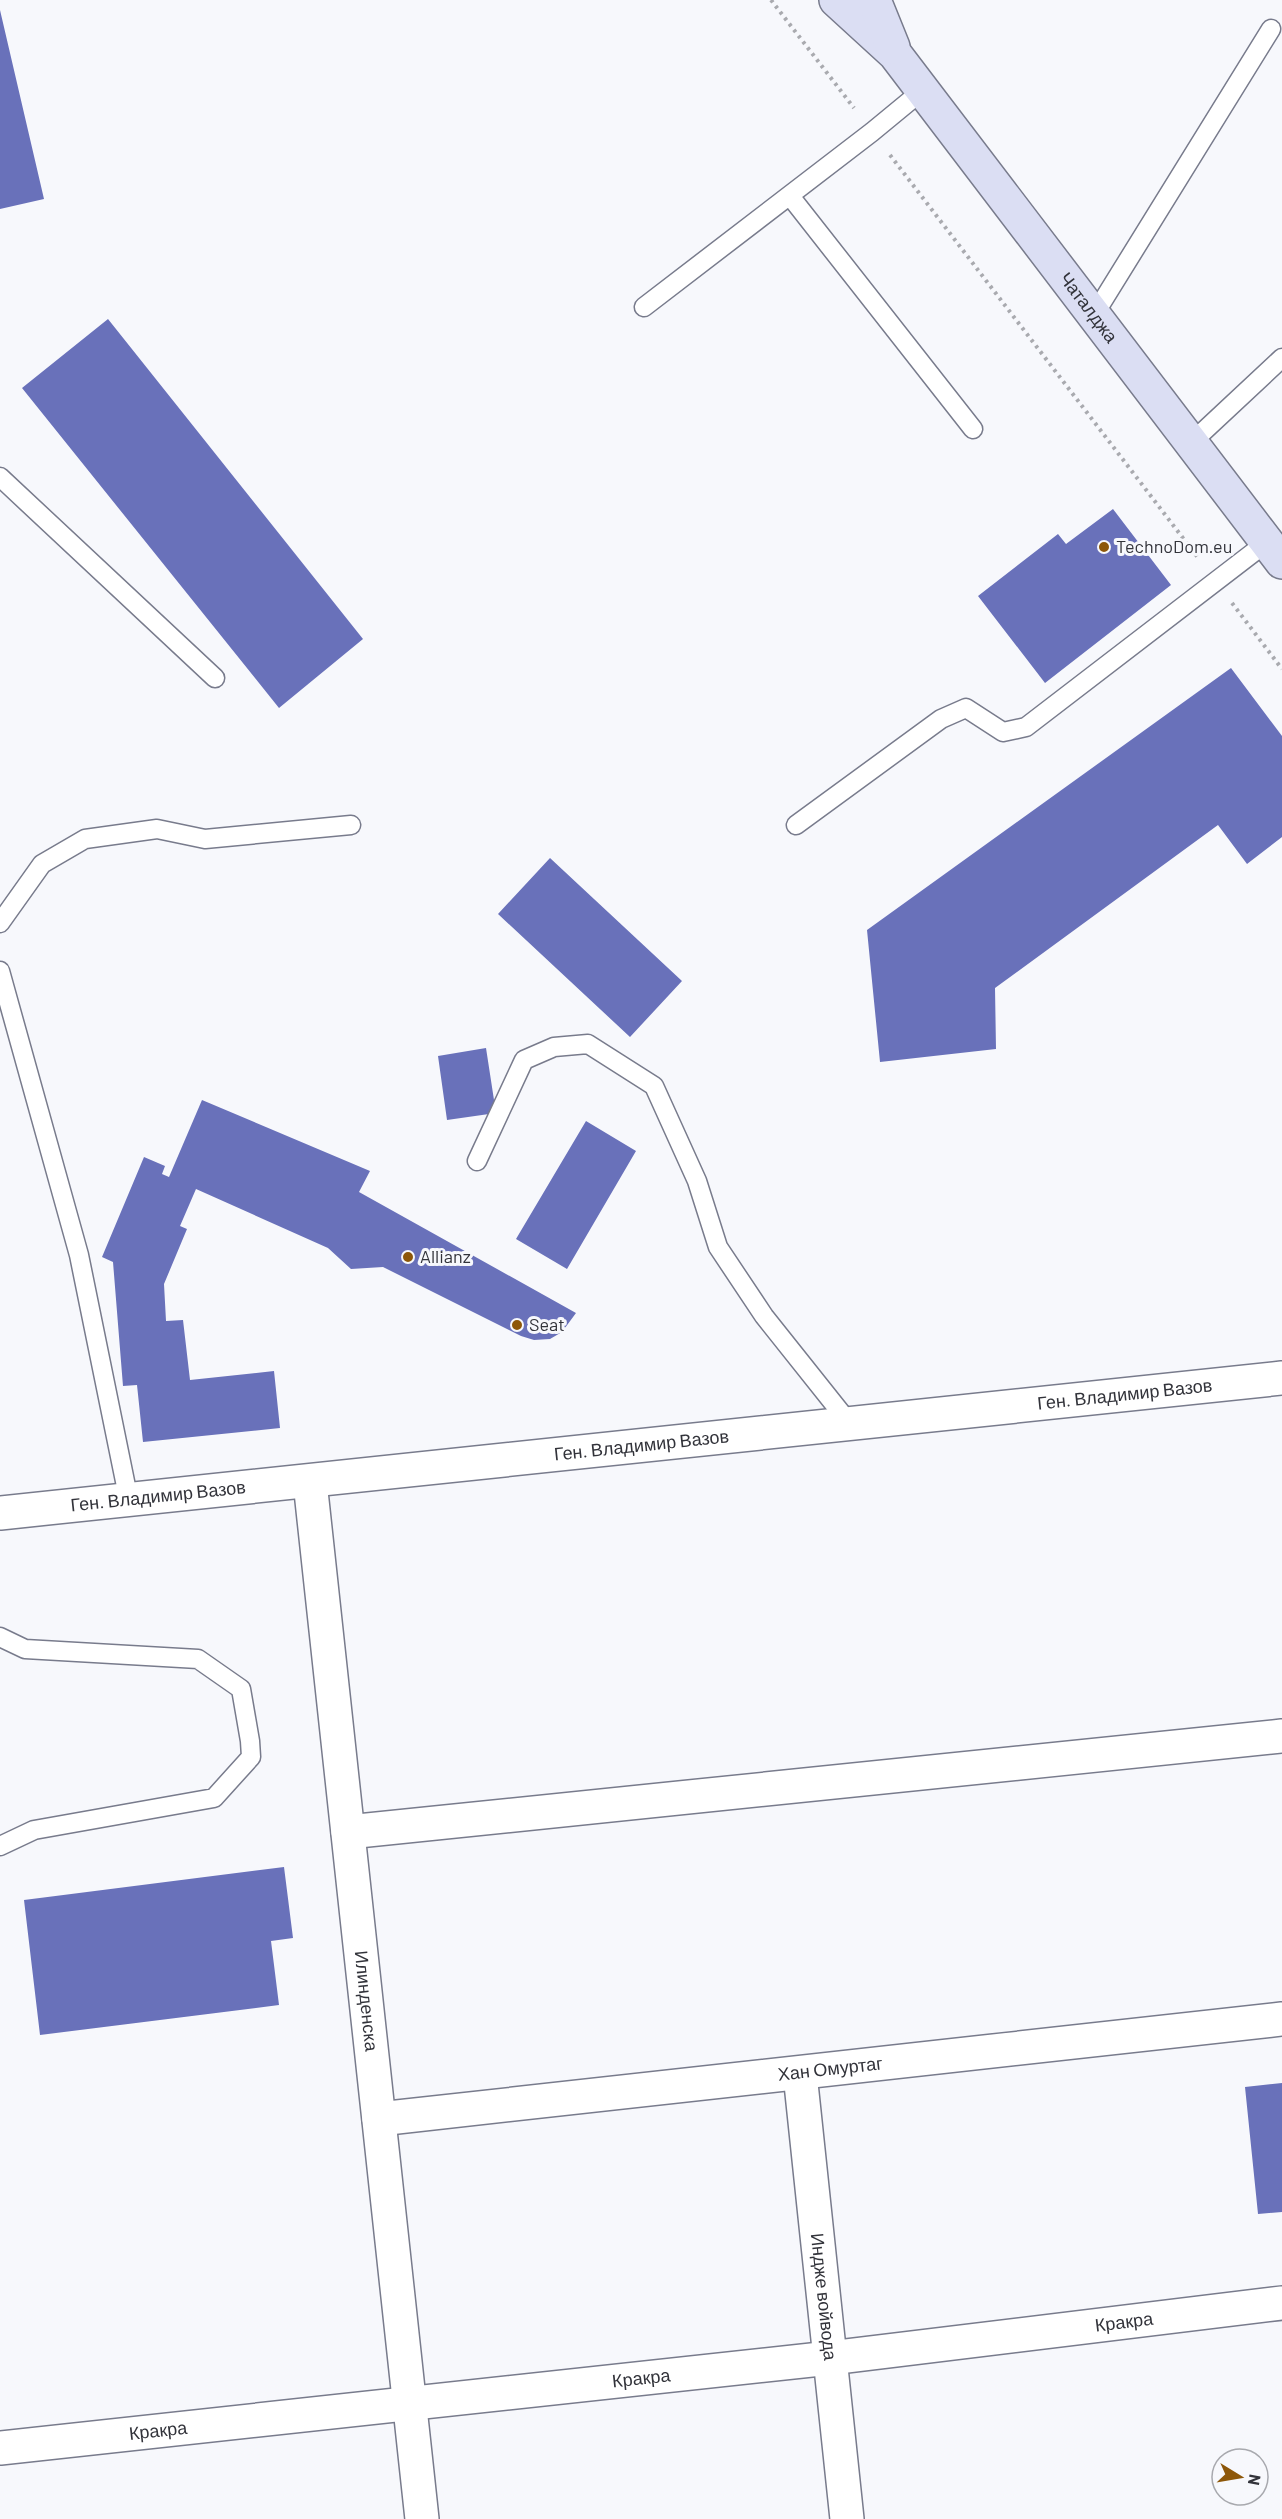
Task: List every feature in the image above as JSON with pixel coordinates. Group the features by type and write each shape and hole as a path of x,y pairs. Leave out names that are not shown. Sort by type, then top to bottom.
{"main road":[{"name":"Чаталджа","path":"836,0 896,54 1274,552"},
{"name":"Чаталджа","path":"874,0 896,54"}],"street":[{"name":"Ген. Владимир Вазов","path":"0,1513 850,1424 1276,1372"},
{"name":"Илинденска","path":"310,1482 422,2519"},
{"path":"348,1832 1282,1736"},
{"name":"Хан Омуртаг","path":"379,2119 1282,2019"},
{"name":"Индже войвода","path":"800,2074 847,2519"},
{"name":"Кракра","path":"0,2448 830,2358 1282,2302"}],"lane":[{"path":"1094,315 1271,28"},
{"path":"644,307 790,196 923,90"},
{"path":"790,196 973,429"},
{"path":"1191,443 1282,358"},
{"path":"0,477 215,678"},
{"path":"796,825 941,718 966,708 1003,732 1026,727 1216,582 1274,552"},
{"path":"0,923 42,864 85,839 157,829 205,839 351,825"},
{"path":"0,971 79,1255 129,1501"},
{"path":"477,1161 524,1060 554,1047 588,1044 654,1086 697,1181 718,1247 764,1316 850,1424"},
{"path":"0,1637 26,1649 198,1659 241,1689 250,1741 250,1757 214,1798 34,1830 0,1846"}],"path":[{"path":"771,0 1282,669"}],"building":[{"path":"0,10 44,199 0,209"},
{"path":"108,319 363,639 279,708 22,388"},
{"path":"1113,509 1171,585 1045,683 978,596 1058,534 1066,544"},
{"path":"1231,668 1282,736 1282,837 1247,864 1218,825 995,988 996,1049 880,1062 867,930"},
{"path":"550,858 682,981 630,1037 498,914"},
{"path":"486,1048 496,1113 447,1120 438,1056"},
{"path":"202,1100 370,1171 359,1192 576,1313 562,1332 550,1339 534,1340 521,1336 383,1267 351,1269 328,1248 196,1189 180,1226 187,1229 164,1284 166,1321 183,1320 190,1380 274,1371 280,1428 143,1442 137,1385 123,1386 113,1262 102,1257 144,1157 165,1166 162,1174 169,1177"},
{"path":"586,1121 636,1151 567,1269 516,1239"},
{"path":"284,1867 293,1938 271,1941 279,2005 40,2035 24,1900"},
{"path":"1282,2083 1282,2212 1258,2214 1245,2087"}],"place":[{"name":"TechnoDom.eu","path":"1104,547"},
{"name":"Allianz","path":"408,1257"},
{"name":"Seat","path":"517,1325"}]}
